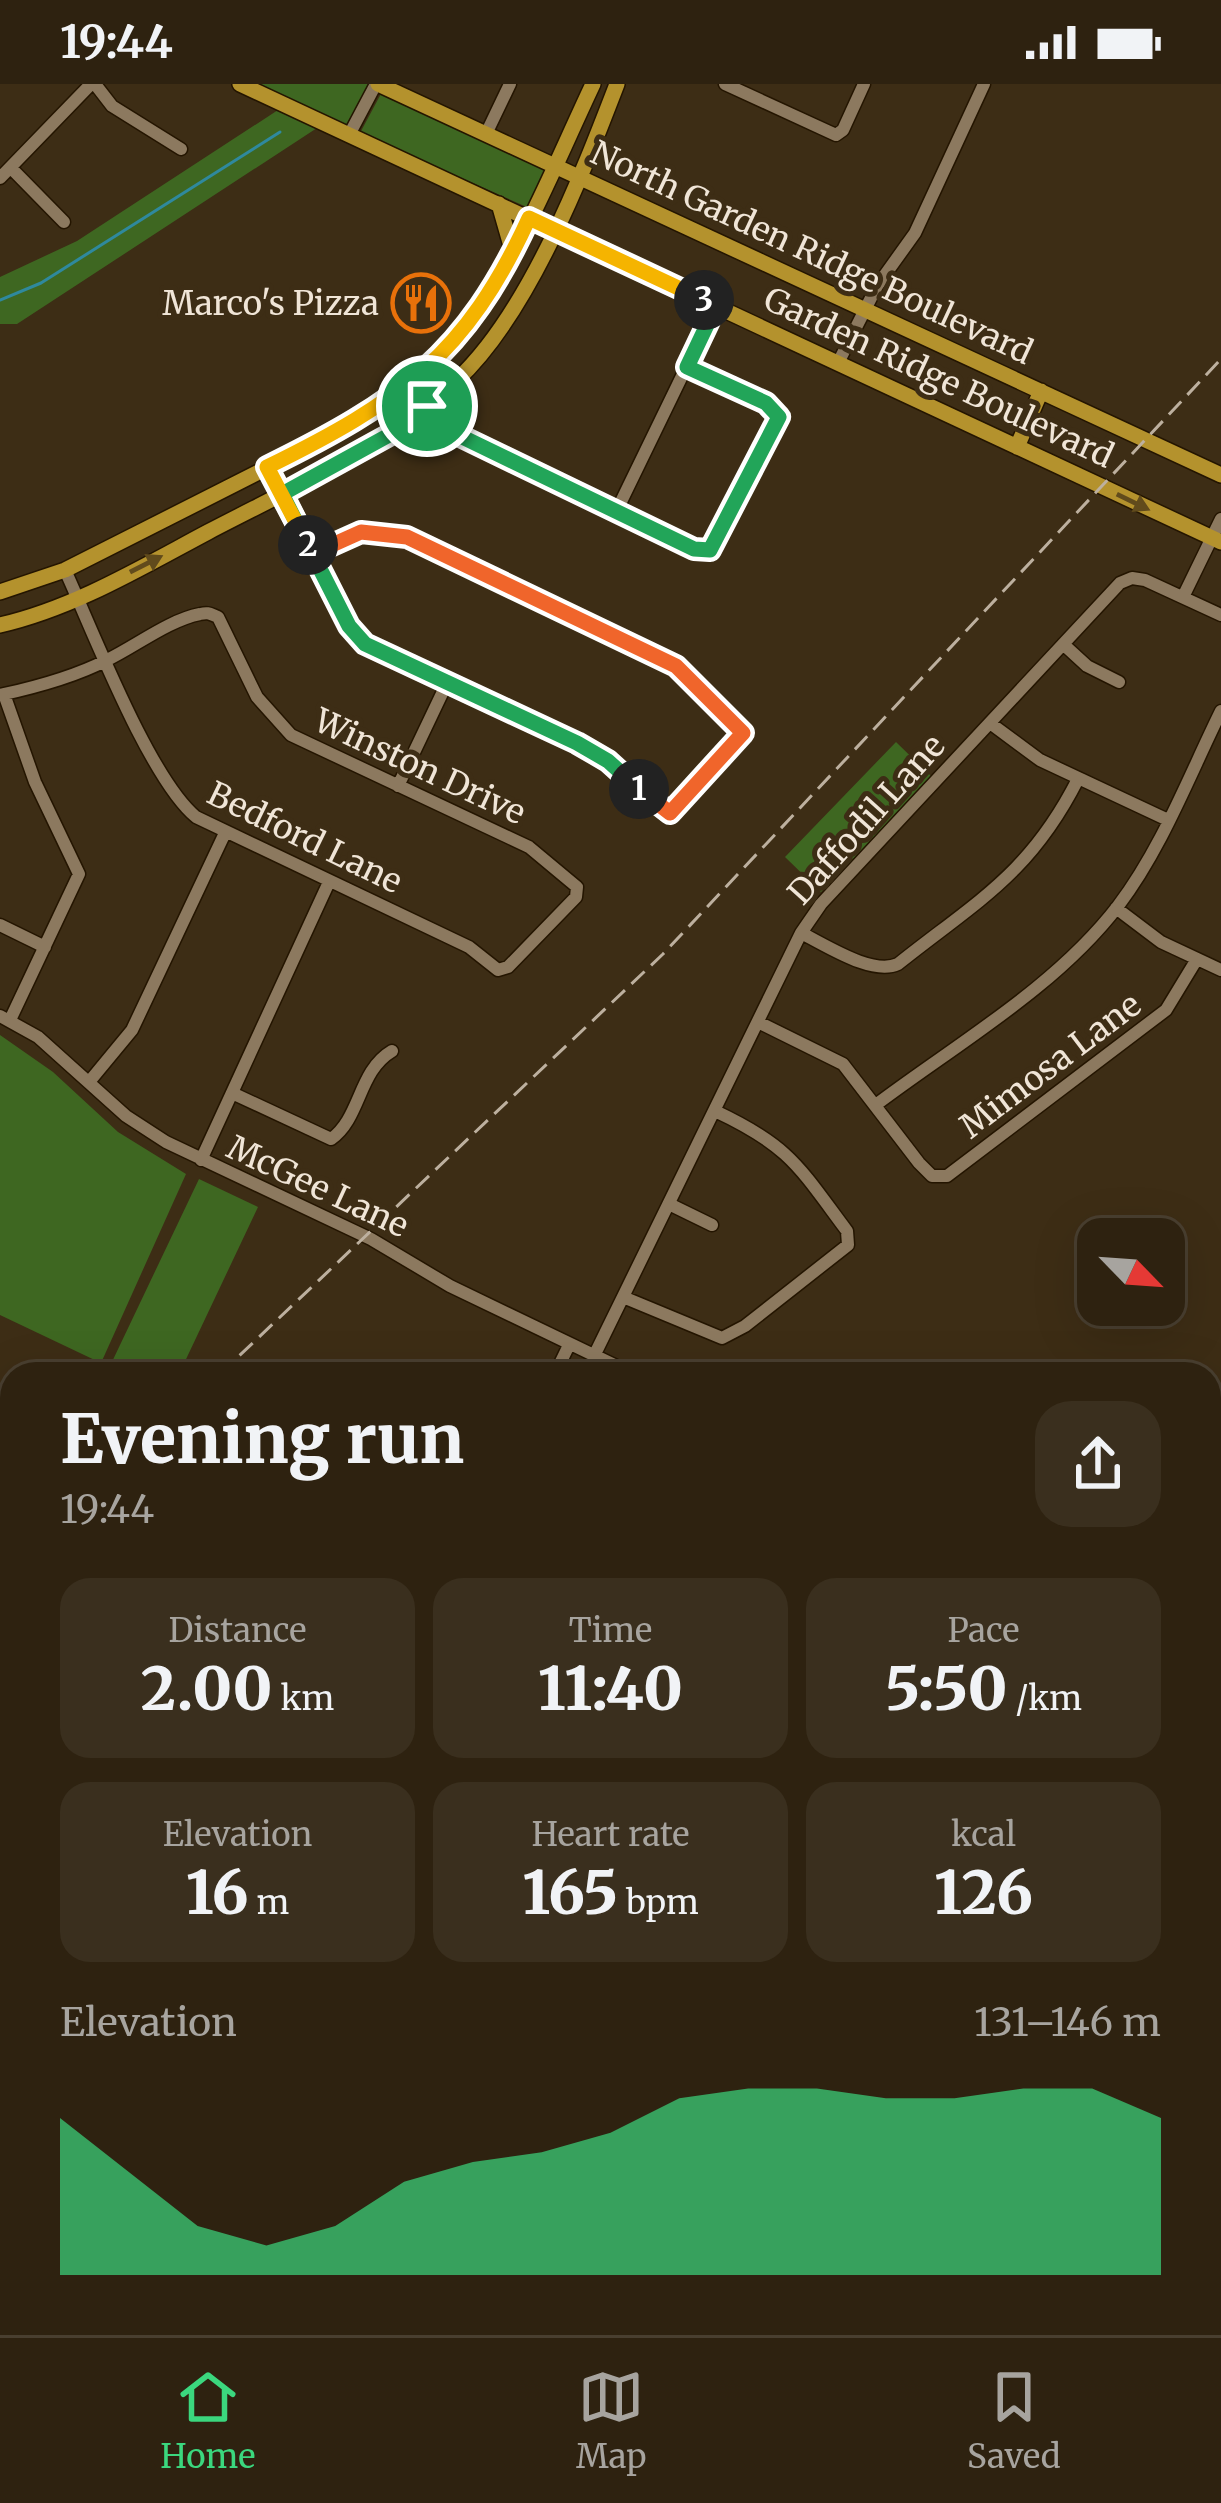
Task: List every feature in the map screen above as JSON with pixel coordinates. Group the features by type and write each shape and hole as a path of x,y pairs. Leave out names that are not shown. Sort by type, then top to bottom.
{"main road":[{"name":"Garden Ridge Boulevard","path":"241,84 1216,540"},
{"name":"North Garden Ridge Boulevard","path":"377,84 1221,475"},
{"path":"0,592 65,570 267,467 371,413 421,376 462,333 513,254 593,84"},
{"path":"0,625 78,597 282,494 391,434 443,392 493,339 579,177 617,84"},
{"path":"499,204 513,254"},
{"path":"443,392 472,351 472,341 462,333"},
{"path":"1017,447 1042,392"}],"street":[{"path":"0,178 93,84 112,106 181,149"},
{"path":"350,134 377,84"},
{"path":"486,134 510,84"},
{"path":"725,84 836,135 843,130 864,84"},
{"path":"838,363 865,309 915,232 983,84"},
{"path":"11,168 64,222"},
{"path":"616,512 716,306"},
{"path":"427,406 454,433 694,549 708,550 716,546 778,415 766,403 687,367"},
{"path":"267,467 312,554 356,636 608,761 670,813 740,741 739,725 667,660 407,537 361,532 312,554"},
{"path":"1183,597 1216,540 1221,519"},
{"name":"Bedford Lane","path":"65,570 174,795 196,817 469,947 490,967 508,967"},
{"name":"Daffodil Lane","path":"594,1356 801,933 821,904 1127,579 1145,580 1221,615"},
{"name":"Winston Drive","path":"108,660 194,616 218,617 256,697 284,730 529,847 577,887 577,897 508,967"},
{"path":"1063,644 1087,666 1119,682"},
{"path":"5,1018 79,874 34,782 2,695 108,660"},
{"path":"398,786 447,683"},
{"path":"877,1104 1060,968 1116,908 1168,820 1221,711"},
{"path":"990,723 1015,745 1168,820"},
{"path":"801,933 872,965 889,969 898,964 1025,862 1060,815 1078,779"},
{"path":"89,1082 132,1030 225,833"},
{"path":"201,1160 329,882"},
{"path":"1116,908 1161,943 1221,970"},
{"path":"0,926 44,947"},
{"name":"Mimosa Lane","path":"758,1022 836,1059 877,1104 919,1163 932,1176 947,1176 1166,1010 1197,959"},
{"name":"McGee Lane","path":"5,1018 57,1052 145,1130 371,1239 450,1286 607,1362"},
{"path":"232,1093 331,1139 341,1131 371,1066 392,1051"},
{"path":"623,1297 722,1338 745,1326 848,1245 847,1231 792,1157 773,1141 715,1111"},
{"path":"669,1204 712,1225"},
{"path":"561,1362 569,1345"}],"green space":[{"path":"255,84 369,84 348,127"},
{"path":"383,90 548,167 529,208 360,133"},
{"path":"278,110 317,128 17,324 0,324 0,277 77,241"},
{"path":"896,742 932,777 821,892 785,857"},
{"path":"0,1035 53,1072 118,1132 186,1174 101,1362 0,1315"},
{"path":"199,1179 258,1207 185,1362 112,1362"}],"waterway":[{"path":"0,300 41,283 280,132"}],"railway":[{"path":"233,1362 663,954 1221,359"}],"place":[{"name":"Marco's Pizza","path":"421,303"}],"route":[{"path":"427,406 391,434 282,494 312,554 349,626 365,644 608,761 670,813 743,733 676,666 407,537 361,532 312,554 267,467 371,413 440,358 494,289 529,218 716,306 687,367 766,403 779,417 710,550 694,549 454,433 427,406"}]}
